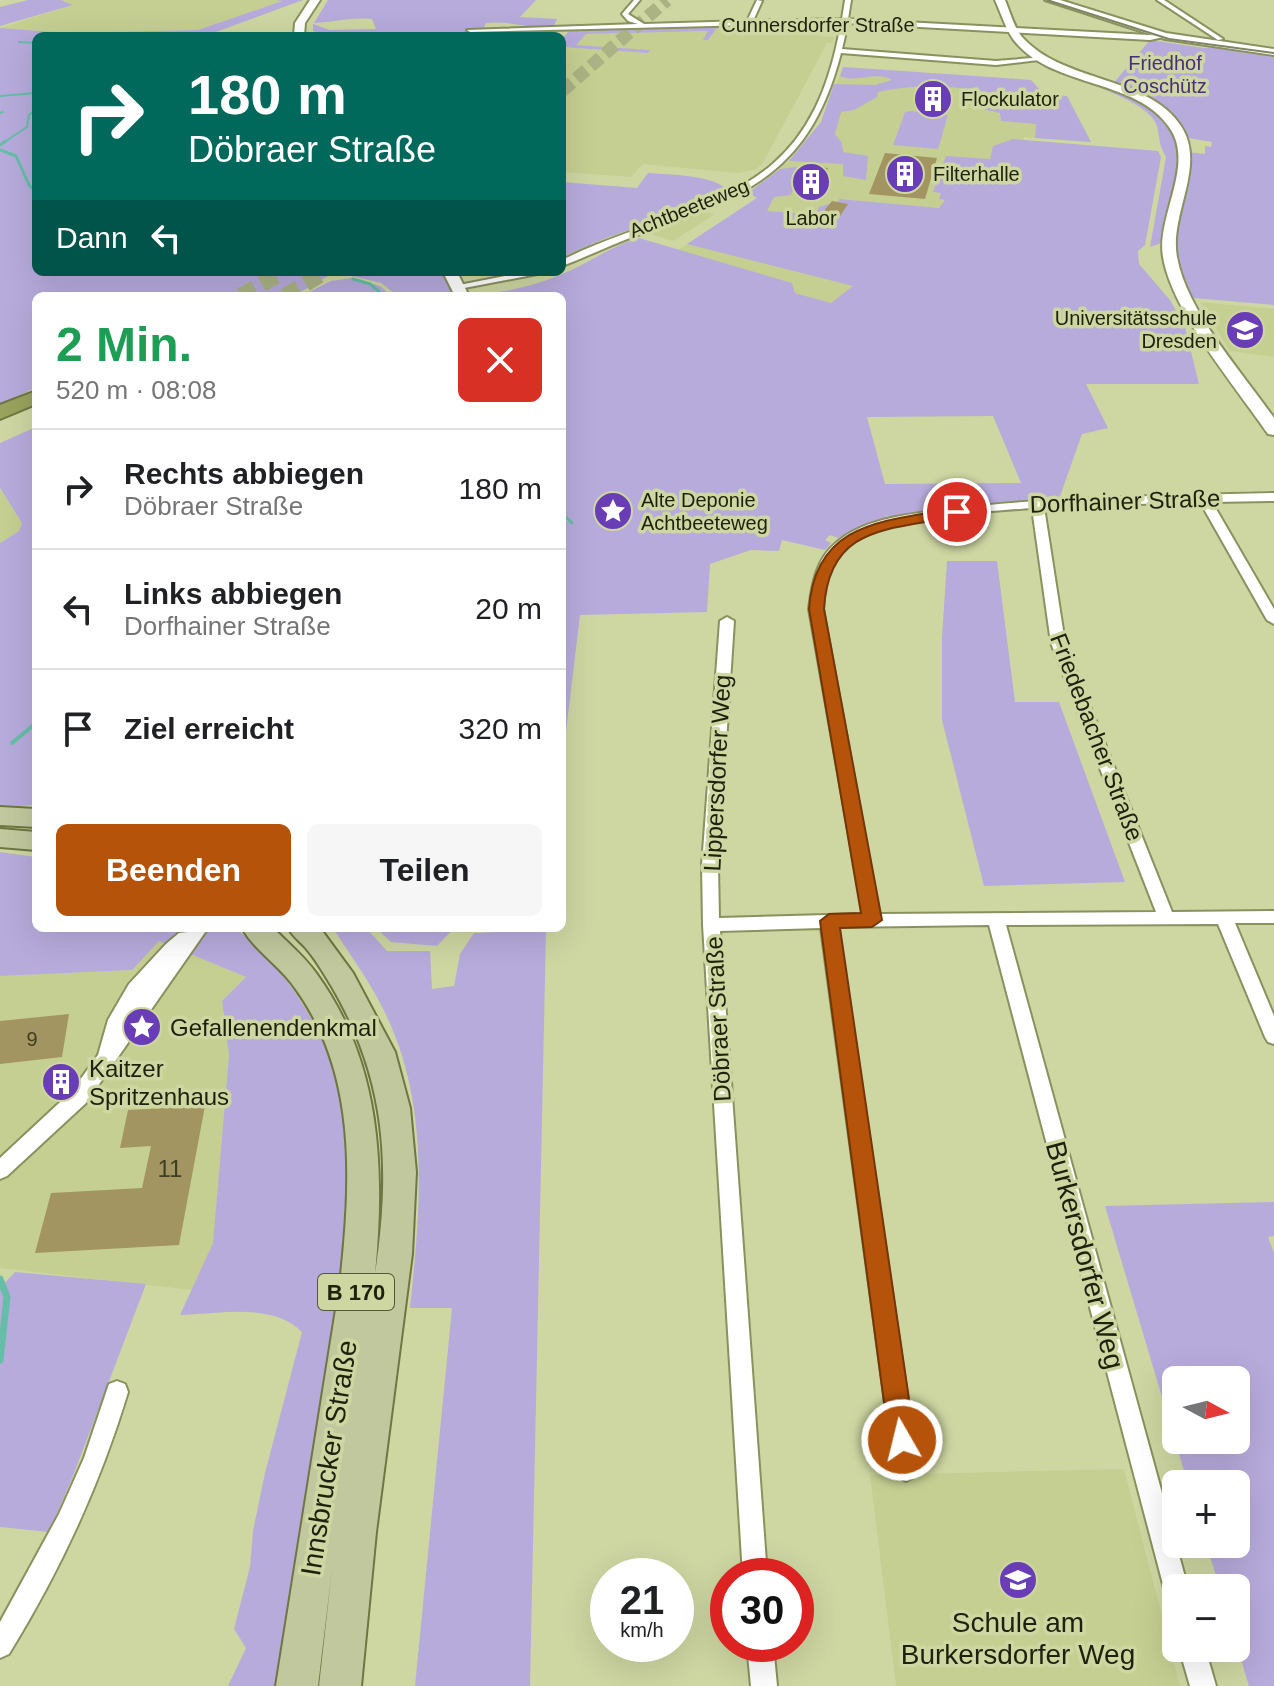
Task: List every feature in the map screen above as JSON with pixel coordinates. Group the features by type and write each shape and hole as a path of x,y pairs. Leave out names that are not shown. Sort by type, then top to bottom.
{"highway":[{"path":"0,413 32,399"},
{"path":"0,434 32,420"}],"main road":[{"path":"17,820 32,837"},
{"name":"Innsbrucker Straße","path":"261,932 284,951 324,1006 348,1056 362,1114 367,1166 363,1246 312,1561 297,1686"},
{"name":"Innsbrucker Straße","path":"306,932 343,981 380,1052 394,1108 400,1172 395,1254 356,1532 340,1686"}],"street":[{"path":"299,32 300,23 315,0"},
{"path":"637,0 625,18 656,26"},
{"name":"Achtbeeteweg","path":"566,261 601,243 734,194 765,176 790,152 816,117 840,51 848,0"},
{"path":"987,0 1000,0 1020,41 1044,59 1147,104 1176,127 1183,152 1168,246 1172,266 1188,300 1274,430"},
{"path":"1050,0 1165,36 1274,52"},
{"path":"1160,0 1222,42 1247,37"},
{"path":"749,24 759,1"},
{"name":"Cunnersdorfer Straße","path":"470,30 845,21 1165,36"},
{"path":"840,51 996,63 1044,59"},
{"path":"460,291 526,276"},
{"name":"Dorfhainer Straße","path":"872,920 816,609 818,582 830,556 841,545 874,528 931,515 1037,503 1274,497"},
{"path":"1204,499 1274,620"},
{"name":"Friedebacher Straße","path":"1037,503 1058,643 1167,919"},
{"name":"Lippersdorfer Weg","path":"711,925 710,865 727,621"},
{"name":"Döbraer Straße","path":"754,1558 711,925 872,920 1274,917"},
{"path":"1224,918 1274,1037"},
{"path":"829,921 906,1469"},
{"name":"Burkersdorfer Weg","path":"996,921 1172,1574"},
{"path":"107,1056 109,1040 123,1008 142,979 165,954 193,932"},
{"path":"0,1170 79,1097 195,932"},
{"path":"0,1645 28,1601 64,1531 107,1427 117,1392"},
{"path":"762,1662 764,1686"},
{"path":"1196,1662 1203,1686"}],"shaded area":[{"path":"61,0 285,0 198,30 54,32 0,28 73,5"},
{"path":"820,26 819,36 834,37 833,43 827,43 757,169 738,173 643,164 631,177 566,172 566,47 648,53 649,50 575,45 586,34 709,31 708,40 718,27"},
{"path":"843,67 1031,80 1044,94 1067,96 1091,142 1024,137 1023,141 1153,152 831,303 794,293 792,283 677,251 757,198 748,193 789,161 821,122"},
{"path":"701,211 715,214 673,241 643,232"},
{"name":"Universitätsschule Dresden","path":"1200,302 1274,309 1274,357 1230,351"},
{"path":"0,489 22,523 19,531 0,543"},
{"path":"159,941 246,977 222,1002 229,1056 223,1155 213,1243 192,1290 0,1268 0,976 131,970"},
{"name":"Schule am Burkersdorfer Weg","path":"1124,1469 1162,1616 1162,1662 1174,1662 1180,1686 896,1686 870,1475"}],"green space":[{"path":"28,0 61,0 73,5 0,26 0,7"},
{"path":"276,0 303,0 216,32 111,32 198,30 282,1"},
{"path":"328,0 536,0 520,17 557,19 553,28 486,23 483,30 495,32 316,32 313,24 330,30 376,29 372,19 314,23"},
{"path":"718,27 708,40 703,40 708,31 586,34 576,45 650,50 648,53 566,47 566,35 571,29"},
{"path":"0,28 54,32 32,32 32,276 328,276 301,292 32,292 32,389 0,406"},
{"name":"Friedhof Coschütz","path":"1150,40 1274,55 1274,305 1193,298 1178,269 1174,248 1187,152 1205,154 1205,146 1211,147 1212,142 1188,138 1174,118 1111,86"},
{"path":"843,67 1031,80 1044,94 1067,96 1091,142 1035,138 1036,124 1001,121 1000,113 982,109 991,103 1013,99 1009,96 960,88 911,87 878,92 877,97 854,110 841,112 835,134 842,143 843,152 868,156 866,180 843,176 843,164 789,161 821,122 834,84 875,85 892,80 879,76 846,78 840,76"},
{"path":"1097,86 1121,93 1146,106 1174,134 1177,168 1162,243 1150,247 1166,157 1157,126 1140,107"},
{"path":"905,112 948,115 938,149 893,145"},
{"path":"1013,139 1158,151 1161,157 1145,245 1138,251 1139,264 1170,300 1185,327 1199,384 1086,384 1108,428 1082,434 1058,502 899,521 885,515 888,518 860,526 838,538 830,535 825,540 831,543 825,550 782,540 779,551 751,550 710,564 707,612 580,615 566,732 566,292 498,292 566,276 566,273 639,238 792,283 795,293 831,303 853,286 687,244 757,198 748,193 780,169 804,166 791,195 774,197 767,211 815,215 819,207 839,199 939,208 945,200 939,199 941,193 933,192 946,156 990,159 993,146","holes":["993,416 1021,483 885,484 867,417"]},
{"path":"648,173 702,178 730,191 719,198 566,255 566,182 637,188"},
{"path":"352,276 446,276 455,292 393,292 381,283"},
{"path":"352,278 380,286 387,292 309,292 331,281"},
{"path":"32,429 32,805 0,807 0,543 19,531 22,523 0,488 0,443"},
{"path":"947,561 997,561 1015,702 1059,702 1125,882 984,886 942,720 942,637"},
{"path":"0,852 32,856 32,932 240,932 279,971 314,1023 327,1051 338,1081 350,1141 349,1225 276,1686 228,1686 246,1648 234,1629 250,1567 253,1531 265,1473 302,1332 290,1323 261,1313 180,1315 213,1243 229,1056 222,1001 246,977 159,941 132,970 0,976"},
{"path":"336,932 370,932 387,951 430,951 432,989 454,986 460,954 474,933 546,932 530,1686 415,1686 452,1308 410,1308 419,1190 415,1113 396,1037 363,973"},
{"path":"380,932 450,932 437,946 391,942"},
{"path":"1274,1202 1274,1236 1268,1237 1274,1253 1274,1686 1249,1686 1242,1662 1250,1662 1250,1574 1216,1574 1210,1558 1250,1558 1250,1470 1184,1470 1179,1454 1250,1454 1250,1366 1162,1366 1162,1397 1105,1206"},
{"path":"15,1272 146,1284 49,1532 0,1527 0,1288"}],"building":[{"name":"Filterhalle","path":"885,153 937,158 925,199 869,194"},
{"name":"Labor","path":"808,166 828,168 820,191 797,189"},
{"path":"832,201 848,204 840,216 819,217"},
{"path":"69,1014 62,1057 0,1064 0,1021"},
{"name":"Kaitzer Spritzenhaus","path":"60,1072 75,1079 63,1092 47,1084"},
{"path":"205,1106 179,1245 35,1253 51,1193 142,1188 151,1146 120,1148 128,1110"}],"waterway":[{"path":"19,42 32,43"},
{"path":"0,96 32,93"},
{"path":"0,145 27,127 32,112"},
{"path":"0,150 16,156 32,188"},
{"path":"353,279 370,284 379,292"},
{"path":"566,517 572,523"},
{"path":"12,743 32,726"},
{"path":"0,1279 7,1297 0,1360"}],"tunnel":[{"path":"566,88 667,0"},
{"path":"248,292 276,276"},
{"path":"292,292 318,276"}],"tram line":[{"path":"1047,0 1169,39 1274,53"}],"place":[{"name":"Flockulator","path":"933,99"},
{"name":"Filterhalle","path":"905,174"},
{"name":"Labor","path":"811,182"},
{"name":"Universitätsschule Dresden","path":"1245,330"},
{"name":"Alte Deponie Achtbeeteweg","path":"613,511"},
{"name":"Gefallenendenkmal","path":"142,1027"},
{"name":"Kaitzer Spritzenhaus","path":"61,1082"},
{"name":"Schule am Burkersdorfer Weg","path":"1018,1580"}],"route":[{"path":"902,1440 829,921 872,920 816,609 818,582 830,556 848,540 899,521 957,512"}]}
